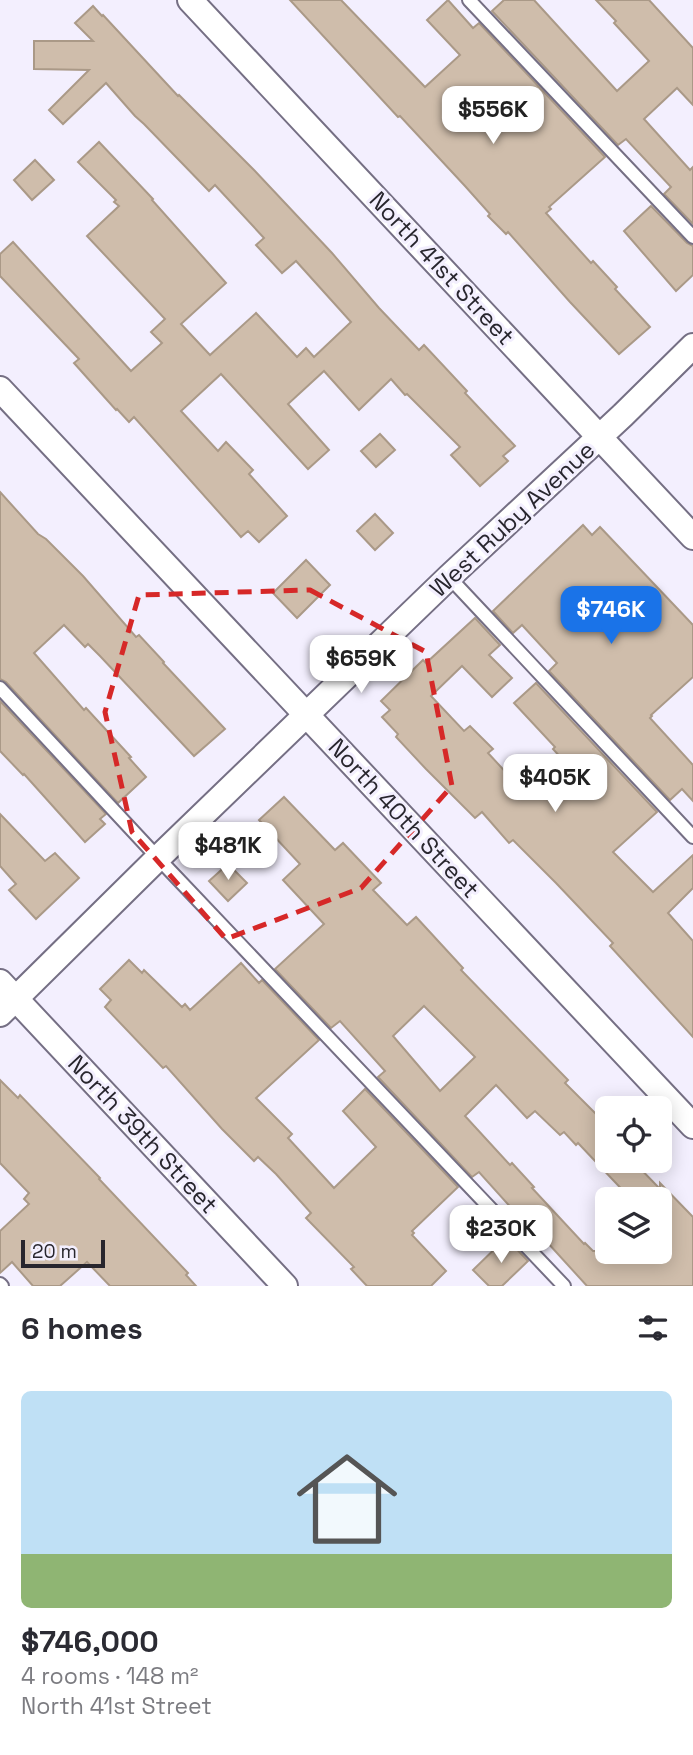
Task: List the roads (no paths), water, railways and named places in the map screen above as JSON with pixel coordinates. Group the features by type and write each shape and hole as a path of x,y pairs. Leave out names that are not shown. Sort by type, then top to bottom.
{"street":[{"name":"North 41st Street","path":"190,0 693,537"},
{"name":"West Ruby Avenue","path":"5,998 158,858 693,346"},
{"name":"North 40th Street","path":"0,389 693,1126"},
{"name":"North 39th Street","path":"5,998 285,1286"}],"lane":[{"path":"469,0 693,237"},
{"path":"449,577 693,837"},
{"path":"0,688 564,1286"}]}
